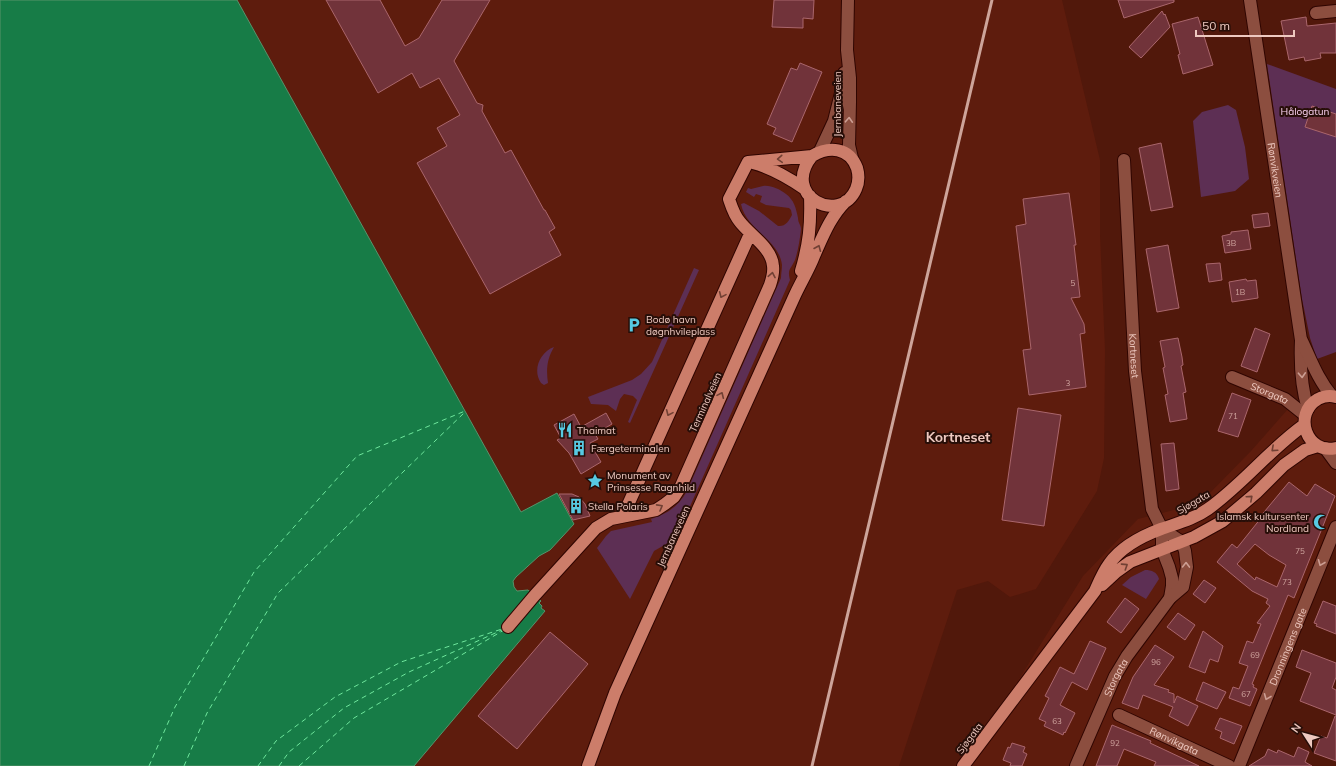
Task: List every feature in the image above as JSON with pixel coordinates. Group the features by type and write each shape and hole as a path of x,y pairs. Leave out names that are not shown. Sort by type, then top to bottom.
{"highway":[{"name":"Jernbaneveien","path":"588,766 615,693 794,295 814,257 827,226 838,209 855,191 858,184 858,170 852,158 834,149 816,154 806,163 803,172 802,181 807,193 811,222 809,238 794,295"},
{"path":"748,162 816,154"},
{"path":"748,162 764,166 794,181 816,202 823,205 831,206 846,201"},
{"name":"Terminalveien","path":"508,627 596,528 604,522 623,516 656,510 674,497 681,486 773,276 774,267 770,254 735,216 729,199 748,162"},
{"path":"623,516 750,234"},
{"name":"Sjøgata","path":"963,766 1095,591 1108,565 1117,554 1130,544 1207,510 1220,500 1271,451 1305,416 1314,402 1322,397 1334,396"},
{"path":"1305,416 1308,437 1326,447"},
{"name":"Sjøgata","path":"1095,591 1116,572 1130,562 1208,531 1223,521 1256,493 1284,465 1305,450 1326,447"}],"street":[{"name":"Jernbaneveien","path":"848,0 847,50 850,84 849,145 852,158"},
{"name":"Rønvikveien","path":"1250,0 1301,340 1300,357 1305,416"},
{"path":"1316,13 1336,11"},
{"name":"Jernbaneveien","path":"816,154 834,120 841,93 847,50"},
{"name":"Kortneset","path":"1124,160 1136,371 1152,509 1162,529 1162,549"},
{"name":"Rønvikveien","path":"1301,340 1321,381 1334,396"},
{"name":"Storgata","path":"1232,377 1285,399 1305,416"},
{"path":"1326,447 1336,463"},
{"name":"Dronningens gate","path":"1240,766 1336,527"},
{"path":"1162,529 1182,542"},
{"name":"Storgata","path":"1076,766 1115,676 1127,656 1170,598 1183,587 1186,561 1182,542"},
{"path":"1162,549 1172,578 1170,598"},
{"name":"Rønvikgata","path":"1119,715 1229,766"}],"shaded area":[{"path":"0,0 237,0 521,512 557,493 574,524 550,550 539,556 513,581 514,587 517,591 528,590 541,601 539,603 542,606 541,608 545,611 414,766 0,766"},
{"path":"237,0 1062,0 1100,160 1100,235 1105,350 1104,458 1097,491 1036,589 1010,597 988,581 957,590 899,766 414,766 545,611 541,608 539,603 541,601 528,590 517,591 514,587 513,581 539,556 550,550 574,524 557,493 521,512"},
{"path":"1336,392 1336,527 1239,766 965,766 1083,576 1138,519 1178,509 1204,499 1251,451 1295,401"}],"green space":[{"name":"Hålogatun","path":"1267,64 1336,89 1336,352 1317,359 1310,338 1302,299"},
{"path":"1228,105 1236,110 1245,147 1249,179 1235,191 1201,197 1193,121 1202,112"},
{"path":"769,186 781,190 789,196 794,204 798,221 801,226 799,245 795,260 789,271 790,280 677,534 668,543 654,551 630,599 597,548 611,531 652,522 651,519 672,509 687,491 781,278 782,265 780,256 769,241 749,221 741,204 744,203 759,211 778,226 783,226 792,215 789,208 766,205 760,202 762,196 756,194 754,197 746,192 748,188 751,189"},
{"path":"694,268 699,270 630,423 628,422 637,400 633,396 624,394 620,399 616,411 608,405 591,404 588,397 632,380 641,374 652,362"},
{"path":"554,347 548,364 548,383 544,385 538,378 537,367 541,357 549,349"},
{"path":"1145,570 1154,572 1159,579 1146,599 1122,585 1131,577"}],"building":[{"path":"326,0 380,0 405,46 419,38 442,0 490,0 454,61 477,103 483,105 482,111 505,153 511,150 555,228 549,232 561,255 490,294 417,163 447,146 437,128 460,115 439,78 420,88 412,73 378,93"},
{"path":"774,0 814,0 813,19 803,18 803,28 772,27"},
{"path":"1118,0 1174,0 1174,2 1124,18"},
{"path":"1162,11 1164,15 1165,14 1170,27 1141,58 1129,47"},
{"path":"1198,17 1213,65 1183,74 1178,55 1180,54 1172,24"},
{"path":"1306,17 1307,26 1336,23 1336,53 1320,53 1321,58 1305,61 1304,57 1289,60 1281,21"},
{"path":"800,63 822,72 792,142 773,134 776,128 767,124 791,68 797,70"},
{"name":"Hålogatun","path":"1312,106 1336,114 1336,137 1305,127"},
{"path":"1161,143 1173,207 1151,211 1139,148"},
{"path":"1069,193 1076,245 1074,245 1080,297 1071,298 1084,324 1085,333 1080,334 1086,387 1029,395 1023,350 1031,349 1016,226 1026,224 1023,199"},
{"path":"1268,213 1270,226 1254,228 1252,215"},
{"path":"1248,230 1251,249 1225,253 1222,236 1231,234 1231,232"},
{"path":"1168,245 1179,308 1157,312 1146,249"},
{"path":"1220,263 1222,280 1209,282 1206,264"},
{"path":"1246,279 1247,281 1256,280 1258,298 1232,302 1229,282"},
{"path":"1255,328 1270,334 1257,372 1241,366"},
{"path":"1178,338 1186,392 1183,393 1187,419 1170,422 1165,395 1168,394 1163,368 1165,367 1160,341"},
{"path":"1232,393 1251,400 1238,437 1218,431"},
{"path":"1018,408 1061,415 1044,526 1002,520"},
{"name":"Færgeterminalen","path":"606,413 612,424 595,434 598,439 590,443 601,462 581,474 569,453 557,440 561,438 554,425 574,414 581,427"},
{"path":"1174,443 1179,489 1166,491 1161,444"},
{"path":"1289,482 1307,496 1315,484 1335,496 1294,598 1288,595 1252,684 1254,685 1253,687 1257,689 1250,706 1229,698 1233,687 1239,689 1248,666 1239,663 1247,641 1253,643 1261,624 1257,623 1270,606 1266,603 1268,599 1252,591 1217,562 1232,544 1237,548 1261,518 1260,517","holes":["1255,544 1269,555 1286,565 1277,587 1256,577 1255,580 1237,564"]},
{"name":"Stella Polaris","path":"559,494 572,494 579,497 585,504 590,516 573,520"},
{"path":"1204,580 1216,588 1205,603 1193,594"},
{"path":"1125,598 1139,609 1121,633 1107,622"},
{"path":"1323,601 1336,606 1336,634 1316,626 1317,624 1314,623"},
{"path":"1178,613 1195,625 1185,640 1167,627"},
{"path":"1203,631 1223,646 1218,662 1210,659 1205,673 1189,667"},
{"path":"550,632 588,664 517,749 478,716"},
{"path":"1090,641 1106,648 1087,690 1072,682 1060,705 1075,713 1063,735 1044,726 1046,722 1039,719 1049,698 1045,696 1060,667 1074,674"},
{"path":"1155,645 1174,657 1154,685 1169,690 1168,692 1174,694 1174,703 1177,696 1198,706 1188,726 1169,716 1173,707 1143,695 1138,709 1122,703 1133,677"},
{"path":"1302,650 1336,663 1336,677 1332,688 1336,690 1336,715 1300,701 1311,673 1296,667"},
{"path":"1203,682 1226,692 1217,709 1196,700"},
{"path":"1335,716 1336,761 1314,753 1321,736 1327,738"},
{"path":"1220,718 1242,726 1234,744 1220,738 1222,732 1215,729"},
{"path":"1112,725 1151,741 1150,743 1199,766 1154,766 1156,762 1124,749 1117,766 1096,766"},
{"path":"1012,743 1025,747 1023,752 1027,754 1022,766 1010,766 1011,763 1003,760 1008,747 1010,748"},
{"path":"1298,747 1309,752 1305,762 1312,766 1249,766 1265,756 1268,749 1277,753 1278,750 1294,757"}],"ferry route":[{"path":"149,766 175,707 254,572 357,456 465,411"},
{"path":"184,766 207,713 278,593 465,412"},
{"path":"258,766 276,741 335,697 401,662 502,629"},
{"path":"279,766 289,752 344,708 409,672 502,630"},
{"path":"299,766 354,718 504,630"}],"railway":[{"path":"812,766 992,0"}],"place":[{"name":"Bodø havn døgnhvileplass","path":"634,325"},
{"name":"Thaimat","path":"565,430"},
{"name":"Færgeterminalen","path":"579,448"},
{"name":"Monument av Prinsesse Ragnhild","path":"595,481"},
{"name":"Stella Polaris","path":"576,506"},
{"name":"Islamsk kultursenter Nordland","path":"1321,522"}],"district":[{"name":"Kortneset","path":"958,437"}]}
